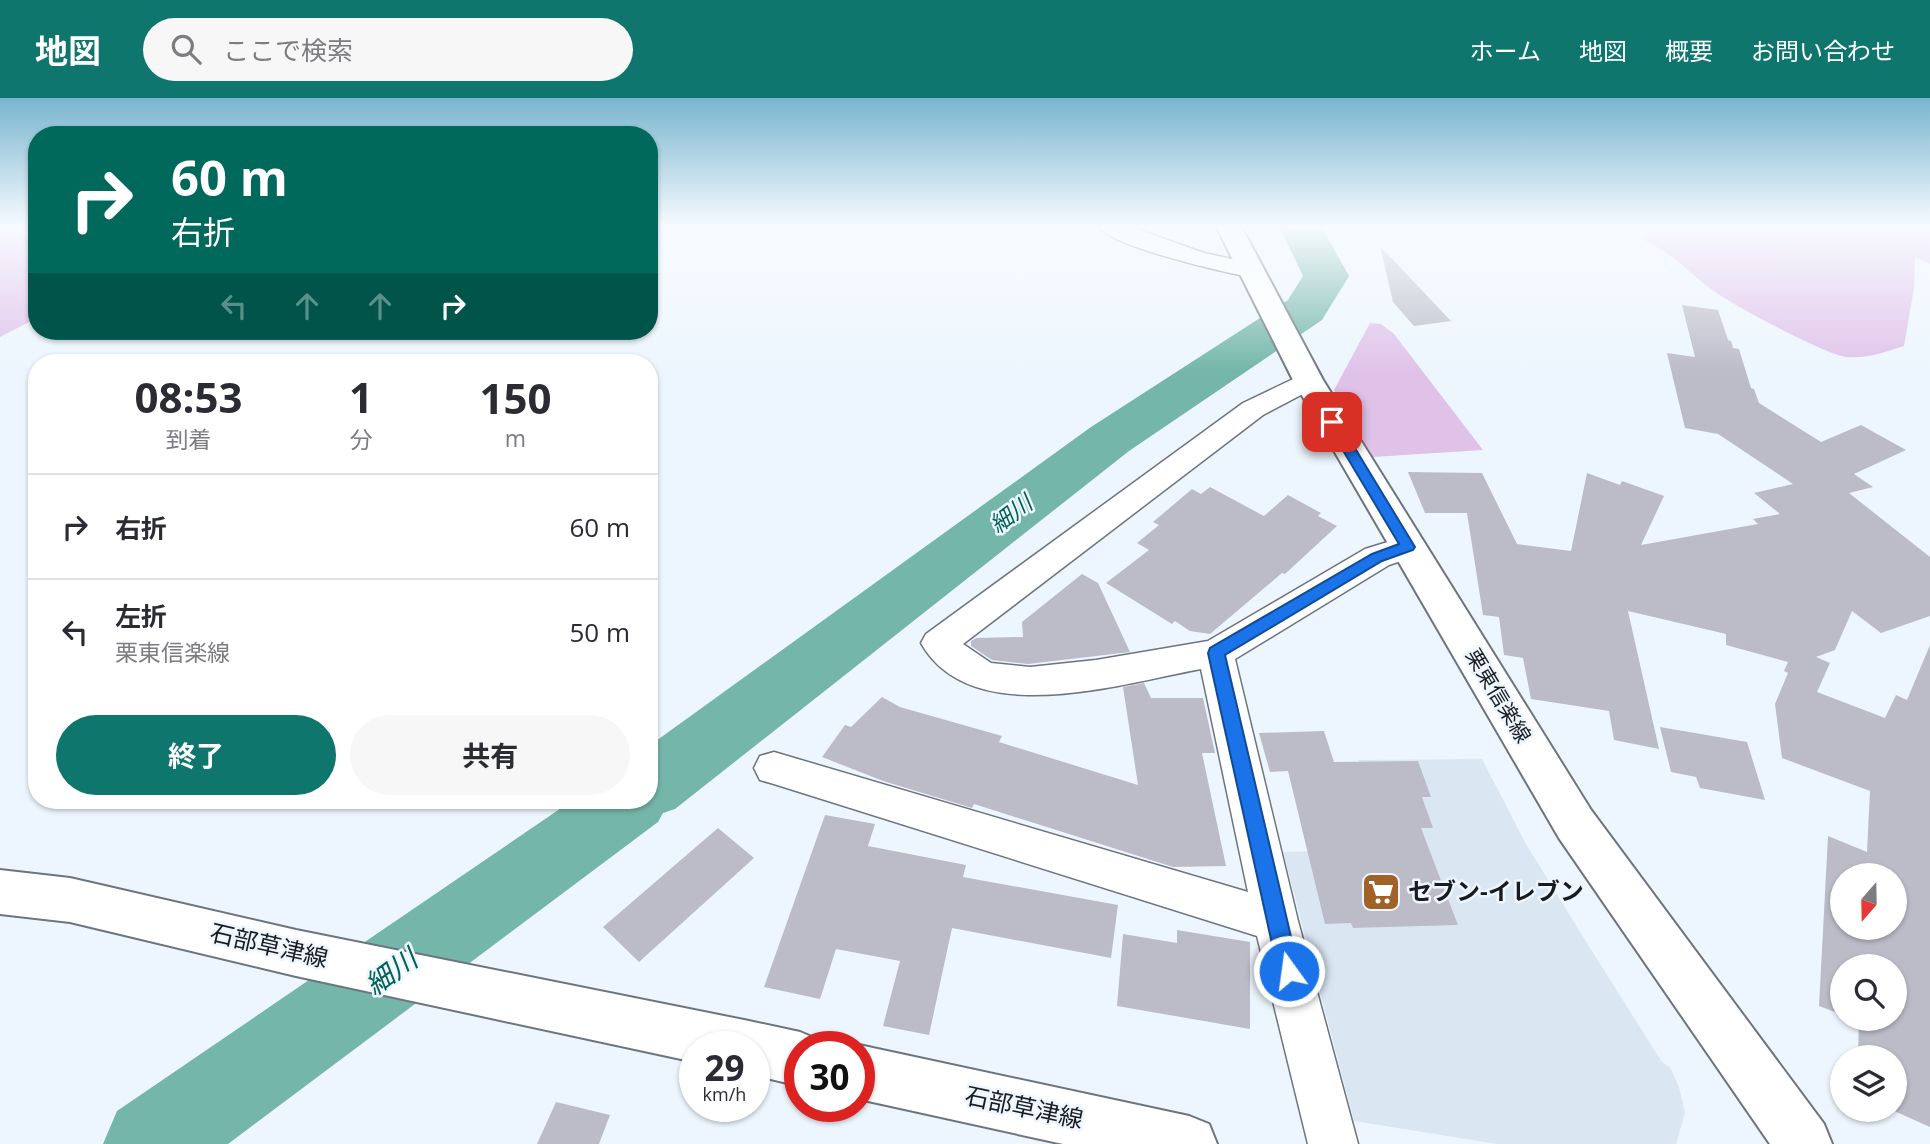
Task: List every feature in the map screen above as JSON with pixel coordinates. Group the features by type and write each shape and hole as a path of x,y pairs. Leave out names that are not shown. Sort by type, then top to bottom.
{"main road":[{"name":"栗東信楽線","path":"1253,275 1304,372 1575,824 1804,1144"},
{"name":"石部草津線","path":"0,892 70,901 296,953 679,1032"},
{"name":"石部草津線","path":"875,1075 1189,1144"}],"street":[{"path":"1245,275 1255,278"},
{"path":"1304,372 939,643 953,657 984,676 1040,683 1216,653 1377,557 1408,547"},
{"path":"1216,653 1276,921 1333,1144"},
{"path":"774,768 1276,921"}],"shaded area":[{"path":"0,275 28,275 28,323 0,337"},
{"path":"1693,275 1914,275 1904,346 1883,353 1853,357 1835,354 1799,338 1702,283"},
{"path":"1370,323 1381,324 1394,334 1483,450 1373,457 1334,390"},
{"path":"1482,759 1526,844 1662,1062 1670,1067 1679,1087 1685,1113 1676,1144 1497,1144 1354,1121 1283,852 1391,849 1358,760"}],"building":[{"path":"1387,275 1407,275 1451,321 1414,326 1393,302"},
{"path":"1682,305 1718,310 1728,340 1733,348 1739,349 1751,388 1754,389 1759,403 1821,442 1861,425 1906,450 1854,474 1873,487 1849,493 1930,557 1930,616 1881,633 1852,611 1835,650 1816,657 1830,663 1817,692 1885,718 1896,695 1907,700 1930,645 1930,1127 1907,1117 1907,1045 1858,1045 1859,1031 1907,1031 1907,954 1830,954 1830,1010 1819,1006 1828,836 1867,852 1870,791 1782,758 1775,704 1788,673 1784,671 1788,662 1726,645 1726,634 1628,611 1659,749 1614,740 1609,711 1531,699 1523,658 1504,655 1499,617 1483,615 1467,513 1425,513 1408,472 1482,473 1517,544 1571,551 1587,473 1620,485 1622,481 1664,496 1641,545 1758,524 1753,519 1780,514 1754,493 1793,484 1718,434 1685,428 1667,353 1695,357"},
{"path":"1210,487 1264,516 1288,495 1321,513 1318,516 1337,526 1285,574 1282,573 1210,634 1190,631 1175,621 1172,624 1106,583 1149,550 1137,543 1159,525 1153,522 1192,489 1201,494"},
{"path":"1082,574 1098,583 1130,652 1028,664 992,660 971,646 971,641 976,638 1023,637 1022,622"},
{"path":"1144,683 1151,698 1203,698 1215,753 1202,753 1226,866 1173,867 974,804 972,808 883,781 822,757 845,725 851,727 882,697 900,707 1002,736 999,742 1138,785 1123,687"},
{"path":"1660,727 1747,742 1765,800 1700,788 1696,777 1671,772"},
{"path":"1324,731 1334,762 1418,761 1431,797 1422,797 1433,828 1421,828 1458,925 1353,928 1351,923 1325,924 1288,771 1270,772 1259,733"},
{"path":"825,815 875,824 868,846 966,865 963,877 1118,905 1111,958 952,928 929,1035 883,1026 900,961 836,949 820,999 764,987"},
{"path":"718,828 754,858 639,962 603,927"},
{"path":"1177,930 1250,942 1250,1029 1117,1006 1123,934 1177,943"},
{"path":"556,1102 610,1115 599,1144 537,1144"}],"waterway":[{"name":"細川","path":"658,780 1110,439 1305,310 1325,275"},
{"name":"細川","path":"150,1144 619,809"}],"place":[{"name":"セブン-イレブン","path":"1381,892"}],"route":[{"path":"1289,971 1216,653 1377,557 1408,547 1332,422"}]}
